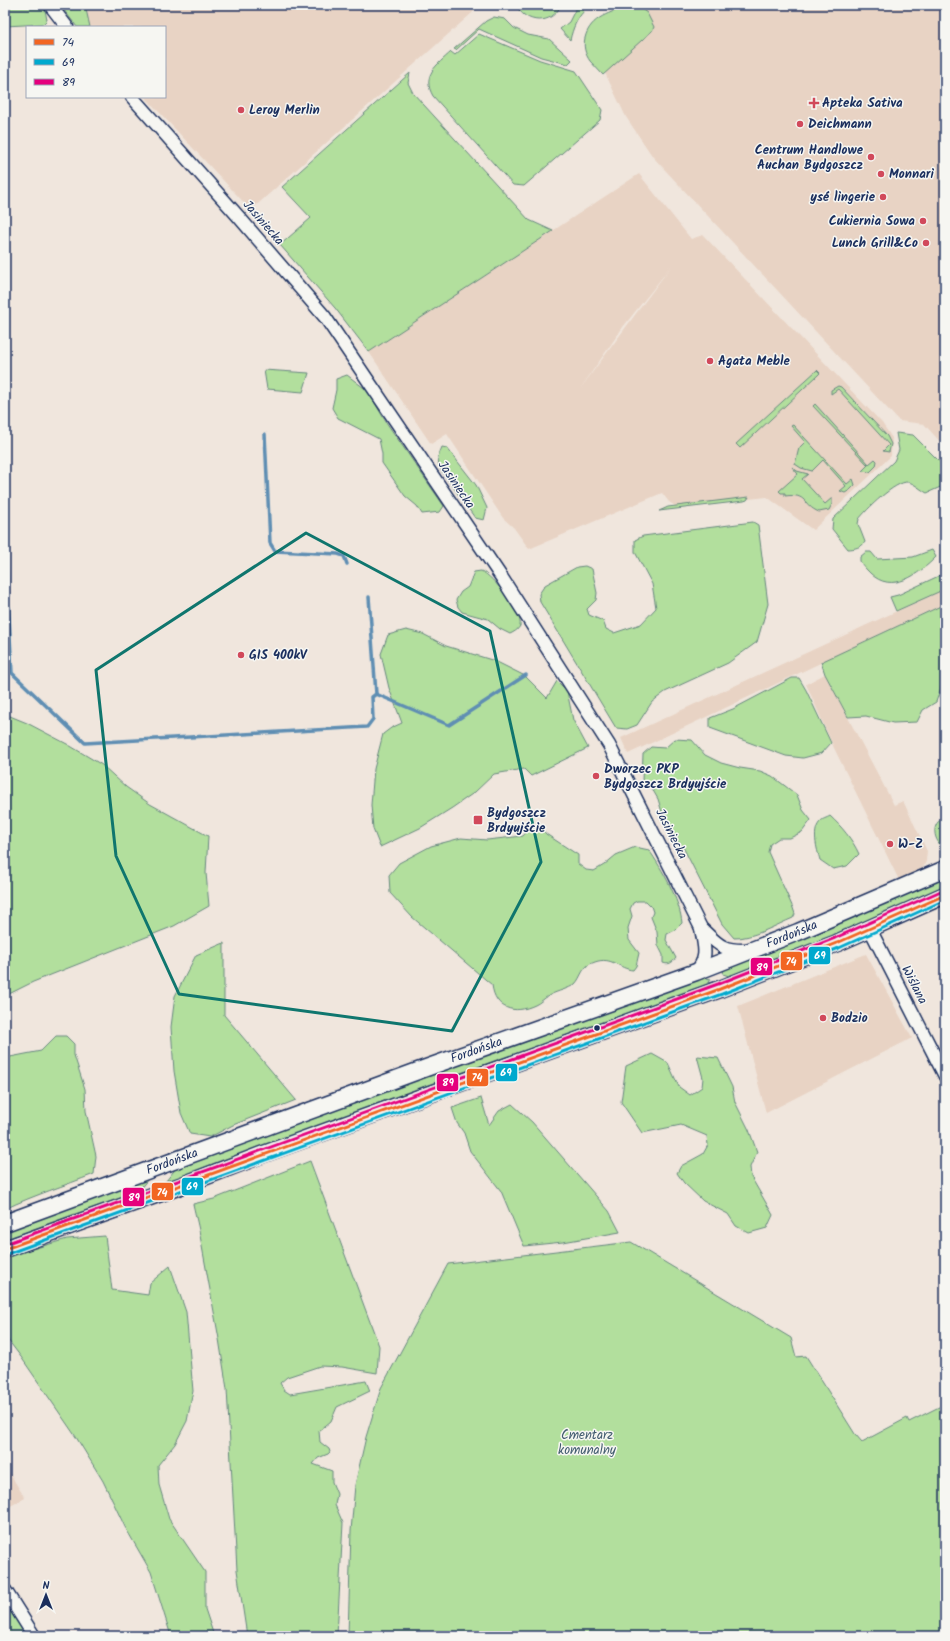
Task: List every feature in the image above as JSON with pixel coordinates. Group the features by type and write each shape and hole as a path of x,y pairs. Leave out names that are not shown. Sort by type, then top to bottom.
{"main road":[{"name":"Fordońska","path":"5,1223 426,1068 696,972 945,870"},
{"name":"Fordońska","path":"5,1249 720,989 870,929 945,895"}],"street":[{"path":"50,5 66,26"},
{"name":"Jasiniecka","path":"133,98 248,227 325,317 502,578 609,745 627,778 701,928 705,956 703,963 696,972"},
{"name":"Jasiniecka","path":"701,928 725,949 735,951 760,947"},
{"name":"Wiślana","path":"870,929 945,1076"},
{"path":"5,1590 34,1636"}],"highlighted area":[{"path":"306,533 490,631 541,862 452,1031 179,994 116,856 96,670"}],"shaded area":[{"name":"Leroy Merlin","path":"73,5 481,5 251,210 146,98 166,98 166,26 82,26"},
{"name":"Centrum Handlowe Auchan Bydgoszcz","path":"641,5 945,5 945,447 924,424 899,421 653,157 626,117 596,54 628,14"},
{"path":"639,174 691,239 703,235 882,423 892,438 891,456 813,530 767,497 677,507 669,502 662,493 529,549 514,528 503,518 447,434 431,444 369,352","holes":["672,265 580,389 623,327"]},
{"path":"945,589 945,604 628,754 621,738"},
{"path":"825,674 894,805 903,801 927,851 926,861 923,868 899,880 834,748 806,684"},
{"path":"866,954 912,1038 766,1113 738,1006"},
{"path":"5,1466 25,1498 5,1509"}],"green space":[{"path":"5,5 44,5 47,20 43,24 5,26"},
{"path":"60,5 85,5 90,26 76,26"},
{"path":"516,5 561,5 557,12 551,17 538,20 526,16"},
{"path":"577,6 584,11 575,24 570,40 560,29 569,22"},
{"path":"630,6 637,6 647,13 654,27 652,31 603,75 587,56 584,47 585,38 591,25 596,20 609,13"},
{"path":"494,17 505,19 514,28 528,35 549,39 572,60 568,64 541,57 479,29 456,50 454,49 486,21"},
{"path":"479,34 540,60 576,71 602,110 600,120 524,186 513,185 433,96 430,89 430,76 436,66 451,52 455,55"},
{"path":"410,73 408,83 413,93 529,220 553,231 369,352 335,308 280,245 311,218 282,187"},
{"path":"264,370 309,373 303,392 267,389"},
{"path":"817,370 820,373 740,448 736,444"},
{"path":"347,375 368,391 386,422 444,506 440,512 422,514 417,506 405,496 382,463 379,439 338,418 332,408 336,390 336,379"},
{"path":"838,386 841,387 887,436 891,444 889,452 883,451 889,445 838,389 831,394 831,390"},
{"path":"815,404 869,464 875,459 877,461 876,466 870,472 862,471 868,465 813,406"},
{"path":"793,425 847,484 853,479 855,485 850,490 845,493 840,491 846,486 823,460 812,471 801,468 795,464 799,448 805,442 791,426"},
{"path":"896,433 913,435 945,467 945,485 927,493 908,482 896,486 874,503 859,519 858,524 865,542 858,547 848,549 832,529 833,519 894,461 899,450"},
{"path":"442,447 447,448 476,485 487,508 484,520 475,518 439,467 438,457"},
{"path":"792,467 797,471 808,474 802,479 825,504 832,498 832,504 829,510 819,512 798,496 785,496 785,493 781,493 779,491 798,474"},
{"path":"749,497 744,501 659,511 668,507"},
{"path":"753,522 758,525 768,604 757,642 728,663 665,692 652,702 637,725 627,729 616,728 540,602 539,594 545,585 577,567 585,566 592,569 597,593 596,600 587,609 589,615 603,621 606,629 614,633 641,624 656,608 652,584 635,552 635,540 643,536"},
{"path":"932,550 936,557 922,570 905,580 896,582 887,582 878,579 863,566 860,561 860,557 866,552 871,552 877,559 913,557"},
{"path":"481,571 493,580 499,587 517,613 520,620 520,626 517,630 510,634 500,629 488,619 462,612 458,607 456,600 461,592 468,587 474,572"},
{"path":"945,573 945,589 896,611 890,597 898,595"},
{"path":"945,604 945,676 936,702 923,710 917,722 893,723 866,716 848,717 825,674 821,662"},
{"path":"406,630 423,634 446,646 495,661 525,676 547,698 557,681 567,691 573,720 588,748 531,776 524,769 494,774 475,792 452,808 420,828 380,847 373,829 371,805 374,769 383,734 402,723 389,688 381,654 388,635"},
{"path":"792,678 799,678 831,743 822,753 803,758 786,756 710,728 710,718 733,709"},
{"path":"5,714 27,723 67,744 102,765 126,787 150,804 208,836 206,873 209,906 174,926 33,982 5,996"},
{"path":"675,739 692,740 705,755 721,763 760,771 772,776 797,795 803,810 811,820 802,832 790,838 779,838 770,844 768,852 793,908 795,914 793,918 772,928 741,938 734,938 722,924 683,847 668,832 658,799 651,787 642,782 643,754 651,747 665,748"},
{"path":"830,816 839,824 859,854 847,866 833,869 820,860 817,851 815,834 818,825 822,820"},
{"path":"945,817 945,849 941,846 936,837 935,828 937,823"},
{"path":"531,827 541,828 546,834 578,855 578,864 586,870 594,871 616,855 635,847 649,850 670,885 681,914 682,923 675,930 667,934 666,940 676,958 675,960 669,964 663,963 663,955 658,945 657,932 651,917 653,912 651,906 646,901 637,901 633,903 630,909 632,916 628,928 629,940 639,953 636,966 633,970 611,962 595,962 584,969 575,984 572,986 556,992 539,1003 527,1008 507,1008 501,1005 497,1000 492,985 412,917 390,893 389,875 399,863 431,846 461,838 487,840 523,836"},
{"path":"945,876 945,888 892,912 735,976 723,974 724,969"},
{"path":"224,943 224,1015 296,1100 233,1125 210,1137 190,1134 181,1113 174,1071 171,1027 175,996 196,955"},
{"path":"702,977 711,979 706,988 162,1186 177,1167"},
{"path":"56,1036 66,1036 74,1044 74,1055 85,1089 86,1111 96,1156 94,1174 5,1209 5,1058 41,1051"},
{"path":"652,1054 668,1063 679,1087 690,1095 702,1087 703,1078 697,1056 718,1058 732,1087 735,1102 749,1130 757,1152 750,1167 751,1177 773,1215 767,1228 749,1233 736,1226 728,1214 703,1201 684,1183 677,1173 681,1166 703,1154 708,1145 707,1136 681,1125 642,1133 621,1102 626,1066"},
{"path":"481,1098 489,1125 499,1111 512,1104 532,1122 609,1211 620,1232 563,1242 524,1246 501,1191 470,1151 464,1133 457,1123 452,1108"},
{"path":"310,1161 379,1346 377,1373 342,1367 320,1366 287,1377 280,1383 284,1390 290,1394 366,1381 370,1391 337,1407 331,1421 319,1431 320,1442 329,1449 330,1452 318,1458 313,1464 332,1471 332,1482 337,1494 335,1505 343,1523 337,1636 247,1636 237,1570 227,1389 199,1230 193,1204 214,1199"},
{"path":"149,1178 134,1196 5,1242 5,1230"},
{"path":"105,1236 112,1290 148,1295 150,1283 170,1266 186,1312 193,1391 187,1421 175,1444 158,1465 159,1485 169,1519 205,1572 205,1609 214,1636 171,1636 151,1572 125,1527 103,1481 76,1437 5,1336 5,1257 67,1239"},
{"name":"Cmentarz komunalny","path":"631,1242 791,1338 796,1357 806,1356 855,1434 862,1442 907,1418 909,1422 945,1404 945,1636 348,1636 351,1531 355,1485 366,1437 381,1388 448,1264"},
{"path":"8,1603 32,1636 5,1636 5,1606"}],"waterway":[{"path":"265,434 270,543 275,551 338,554 344,556 347,564"},
{"path":"5,543 12,673 85,743 367,727 373,719 372,697 376,694 449,725 526,675"},
{"path":"369,597 376,694"}],"transit line":[{"name":"89","path":"5,1244 718,984 835,938 943,890"},
{"name":"74","path":"5,1249 720,989 837,943 945,895"},
{"name":"69","path":"7,1254 722,994 839,948 945,900"}],"place":[{"name":"Apteka Sativa","path":"814,103"},
{"name":"Leroy Merlin","path":"241,110"},
{"name":"Deichmann","path":"800,124"},
{"name":"Centrum Handlowe Auchan Bydgoszcz","path":"871,157"},
{"name":"Monnari","path":"881,174"},
{"name":"ysé lingerie","path":"883,197"},
{"name":"Cukiernia Sowa","path":"923,221"},
{"name":"Lunch Grill&Co","path":"926,243"},
{"name":"Agata Meble","path":"710,361"},
{"name":"GIS 400kV","path":"241,655"},
{"name":"Dworzec PKP Bydgoszcz Brdyujście","path":"596,776"},
{"name":"Bydgoszcz Brdyujście","path":"478,820"},
{"name":"W-Z","path":"890,844"},
{"name":"Bodzio","path":"823,1018"}]}
